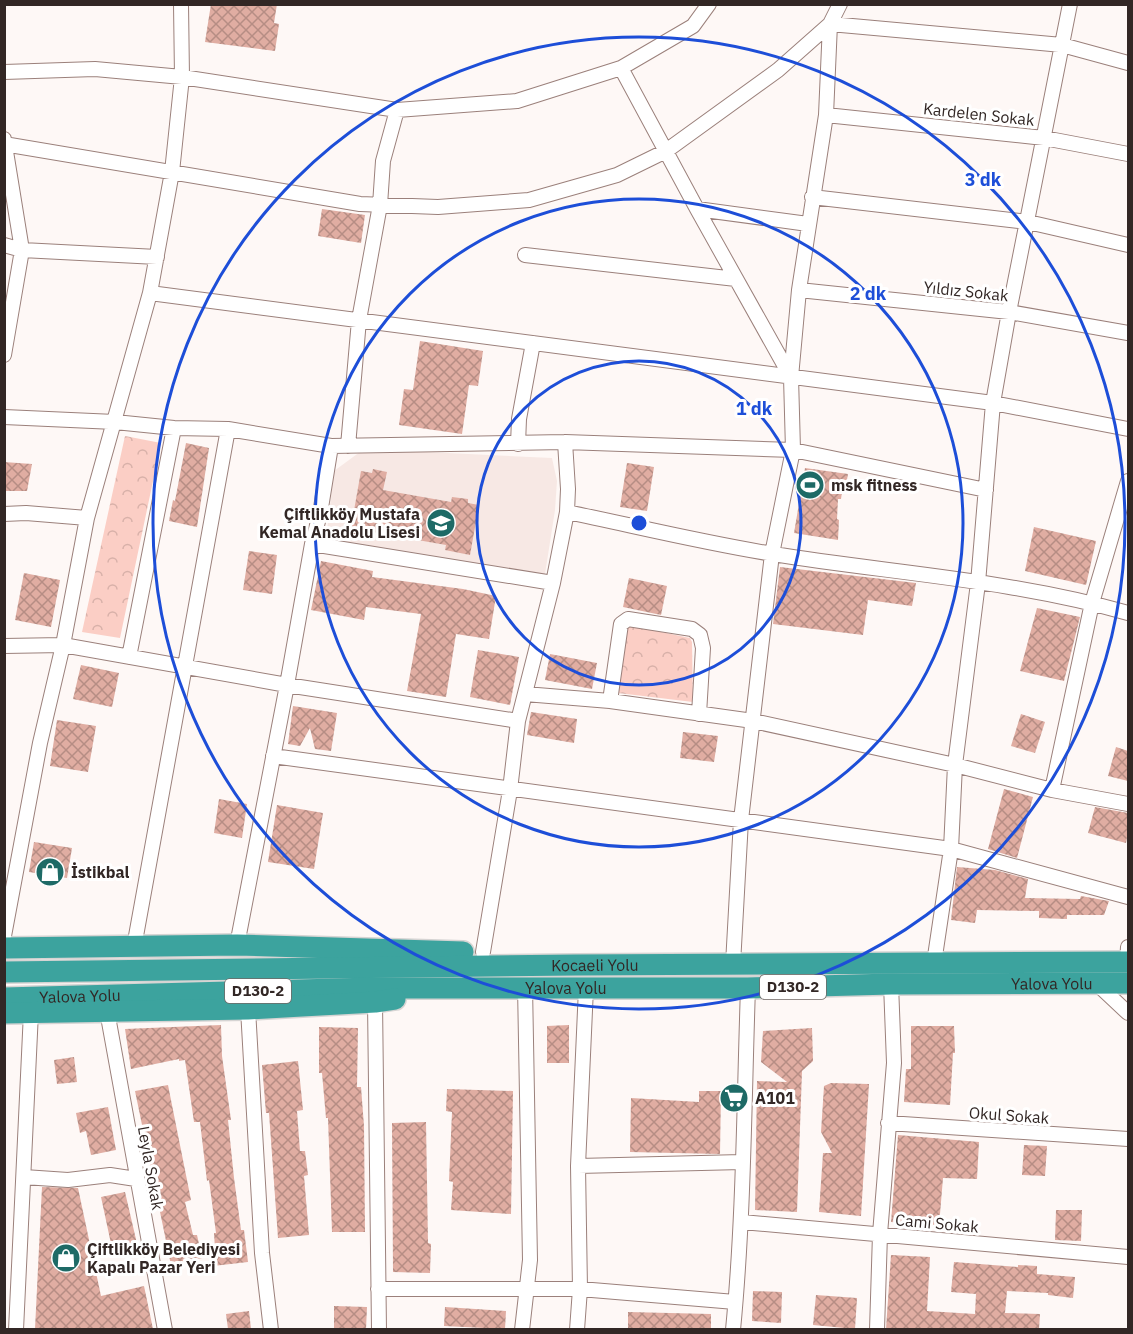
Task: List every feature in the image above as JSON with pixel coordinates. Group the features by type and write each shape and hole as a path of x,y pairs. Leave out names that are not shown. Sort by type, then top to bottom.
{"highway":[{"path":"4,948 237,945 522,954 613,965"},
{"name":"Kocaeli̇ Yolu","path":"4,972 934,963 1128,957"},
{"name":"Yalova Yolu","path":"4,998 371,988 748,988 891,984 1128,983"},
{"path":"4,1013 248,1009 375,1002 458,989"}],"street":[{"path":"4,936 40,743 63,645 87,518 150,293 157,257 172,172 182,77 181,4"},
{"path":"4,72 95,69 182,77 397,110 517,101 621,68 693,26 709,4"},
{"path":"4,355 22,250 5,142 360,204 438,207 529,200 617,175 666,151 778,70 830,24 840,4"},
{"path":"934,963 951,849 955,765 978,583 993,403 1070,4"},
{"path":"830,24 1062,45 1128,63"},
{"path":"733,964 741,820 772,554 794,450 791,377 799,290 826,115 830,24"},
{"path":"621,68 791,377"},
{"path":"348,447 359,320 380,205 383,161 397,110"},
{"name":"Kardelen Sokak","path":"826,115 1044,138 1128,154"},
{"path":"812,197 1028,222 1128,244"},
{"path":"697,209 808,224"},
{"path":"4,245 22,250 157,257"},
{"path":"525,255 736,279"},
{"name":"Yıldız Sokak","path":"799,290 1009,312 1128,333"},
{"path":"150,293 993,403 1128,429"},
{"path":"518,444 519,419 533,343"},
{"path":"4,417 115,422 174,428 228,429 348,447 566,442 794,450 986,490"},
{"path":"129,657 174,428"},
{"path":"134,946 228,429"},
{"path":"483,952 510,790 518,721 553,582 567,512 566,442"},
{"path":"237,945 331,446"},
{"path":"1052,790 1092,603 1128,481"},
{"path":"567,512 772,554 978,583 1092,603 1128,613"},
{"path":"4,514 26,513 87,518"},
{"path":"312,544 553,582"},
{"path":"610,701 621,624 628,619 692,629 700,635 702,648 699,714"},
{"path":"4,646 63,645 185,668 518,721"},
{"path":"525,694 610,701 753,721 955,765 1052,790 1128,804"},
{"path":"273,756 951,849 1128,897"},
{"path":"1096,983 1128,1013"},
{"path":"877,1329 880,1234 894,1063 891,984"},
{"path":"522,1329 530,1260 525,987"},
{"path":"577,1329 580,1289 578,1166 586,988"},
{"path":"733,1329 742,1222 748,988"},
{"path":"375,1002 379,1329"},
{"path":"248,1009 262,1253 271,1329"},
{"name":"Leyla Sokak","path":"106,1011 165,1329"},
{"path":"16,1329 31,1012"},
{"name":"Okul Sokak","path":"888,1123 1128,1140"},
{"path":"578,1166 742,1161"},
{"path":"24,1177 68,1180 110,1175 136,1179"},
{"name":"Cami Sokak","path":"742,1222 1128,1257"},
{"path":"378,1289 580,1289 735,1302"}],"shaded area":[{"name":"Çiftlikköy Mustafa Kemal Anadolu Lisesi","path":"364,449 552,458 557,481 545,574 326,539 334,471"}],"green space":[{"path":"125,436 161,443 120,638 82,632"},
{"path":"628,625 690,638 692,642 693,702 618,693"}],"building":[{"path":"211,4 277,4 274,23 279,24 275,51 205,42"},
{"path":"322,209 365,215 361,243 318,236"},
{"path":"420,341 483,351 478,386 469,385 462,434 399,425 404,389 413,390"},
{"path":"186,443 209,448 197,527 169,521"},
{"path":"4,462 32,464 27,491 4,491"},
{"path":"627,463 654,467 647,511 620,507"},
{"path":"805,468 848,474 846,485 843,485 841,499 838,499 838,540 794,533"},
{"path":"373,469 387,472 383,490 451,502 452,497 468,499 468,503 479,505 470,555 445,550 446,545 372,532 370,540 350,533 361,471 372,473"},
{"path":"1034,527 1096,541 1086,585 1025,571"},
{"path":"249,551 277,555 272,594 243,590"},
{"path":"321,561 373,571 372,577 463,589 496,596 489,639 456,634 446,697 407,691 421,614 366,607 364,620 311,610"},
{"path":"780,567 916,583 912,606 868,600 863,635 773,624"},
{"path":"24,573 60,580 51,627 15,620"},
{"path":"629,578 667,586 661,615 623,607"},
{"path":"1037,608 1080,617 1064,681 1020,671"},
{"path":"478,650 519,657 510,705 470,697"},
{"path":"550,654 597,663 592,689 545,680"},
{"path":"81,665 119,673 112,707 73,699"},
{"path":"293,706 337,713 331,751 315,749 310,728 300,746 288,744"},
{"path":"531,712 577,719 574,743 527,735"},
{"path":"1021,714 1045,722 1035,753 1011,746"},
{"path":"57,720 96,726 88,772 50,766"},
{"path":"683,732 718,736 714,762 680,758"},
{"path":"1116,747 1128,751 1128,781 1108,776"},
{"path":"1004,789 1033,797 1017,858 988,849"},
{"path":"219,799 247,804 242,838 214,833"},
{"path":"277,805 323,813 314,869 268,862"},
{"path":"1095,807 1128,813 1126,843 1088,833"},
{"path":"34,842 72,848 67,878 29,872"},
{"path":"957,867 995,870 1028,879 1025,898 1080,899 1081,896 1109,901 1104,915 1067,915 1067,919 1039,918 1039,911 977,910 975,923 951,920"},
{"path":"221,1025 222,1056 231,1120 228,1120 234,1178 248,1262 213,1266 211,1249 215,1249 214,1233 216,1233 209,1180 207,1181 200,1122 194,1122 185,1060 179,1061 179,1059 131,1069 125,1029"},
{"path":"569,1025 569,1063 547,1063 547,1026"},
{"path":"911,1026 954,1026 955,1053 953,1053 950,1105 904,1102 906,1069 911,1069"},
{"path":"319,1027 358,1028 357,1087 361,1087 364,1126 365,1232 332,1232 328,1118 326,1118 322,1073 319,1073"},
{"path":"812,1028 813,1061 802,1071 797,1212 755,1210 757,1081 787,1082 761,1062 763,1031"},
{"path":"74,1057 77,1082 57,1084 54,1060"},
{"path":"298,1061 303,1110 297,1111 300,1151 305,1151 308,1175 304,1176 309,1235 278,1238 269,1113 266,1113 262,1065"},
{"path":"831,1083 869,1084 861,1216 819,1212 823,1153 832,1153 821,1132 824,1086"},
{"path":"168,1085 191,1200 185,1202 193,1235 197,1235 202,1258 171,1265 135,1091"},
{"path":"447,1089 513,1091 511,1214 451,1210 453,1182 449,1181 452,1112 446,1111"},
{"path":"699,1091 721,1091 720,1154 630,1152 631,1098 699,1102"},
{"path":"108,1107 116,1150 91,1155 86,1131 80,1133 76,1113"},
{"path":"426,1122 430,1273 393,1272 392,1123"},
{"path":"898,1135 979,1142 977,1179 943,1178 939,1226 891,1222"},
{"path":"1024,1145 1047,1146 1045,1176 1022,1175"},
{"name":"Çiftlikköy Belediyesi Kapalı Pazar Yeri","path":"42,1187 78,1188 101,1296 144,1286 153,1329 35,1329"},
{"path":"125,1192 138,1248 113,1253 101,1197"},
{"path":"1056,1210 1082,1210 1081,1241 1055,1240"},
{"path":"891,1255 930,1257 927,1311 975,1314 976,1294 951,1292 954,1262 1018,1267 1018,1265 1037,1266 1037,1274 1075,1277 1073,1298 1048,1295 1048,1293 1007,1291 1005,1313 1040,1314 1039,1329 886,1329"},
{"path":"753,1291 782,1292 781,1323 752,1321"},
{"path":"816,1295 857,1298 855,1329 813,1325"},
{"path":"334,1306 367,1307 366,1329 334,1329"},
{"path":"445,1307 506,1311 505,1329 444,1326"},
{"path":"249,1311 251,1329 228,1329 226,1314"},
{"path":"628,1312 711,1314 711,1329 628,1329"}],"place":[{"name":"msk fitness","path":"810,485"},
{"name":"Çiftlikköy Mustafa Kemal Anadolu Lisesi","path":"441,523"},
{"name":"İstikbal","path":"50,872"},
{"name":"A101","path":"734,1098"},
{"name":"Çiftlikköy Belediyesi Kapalı Pazar Yeri","path":"66,1258"}]}
